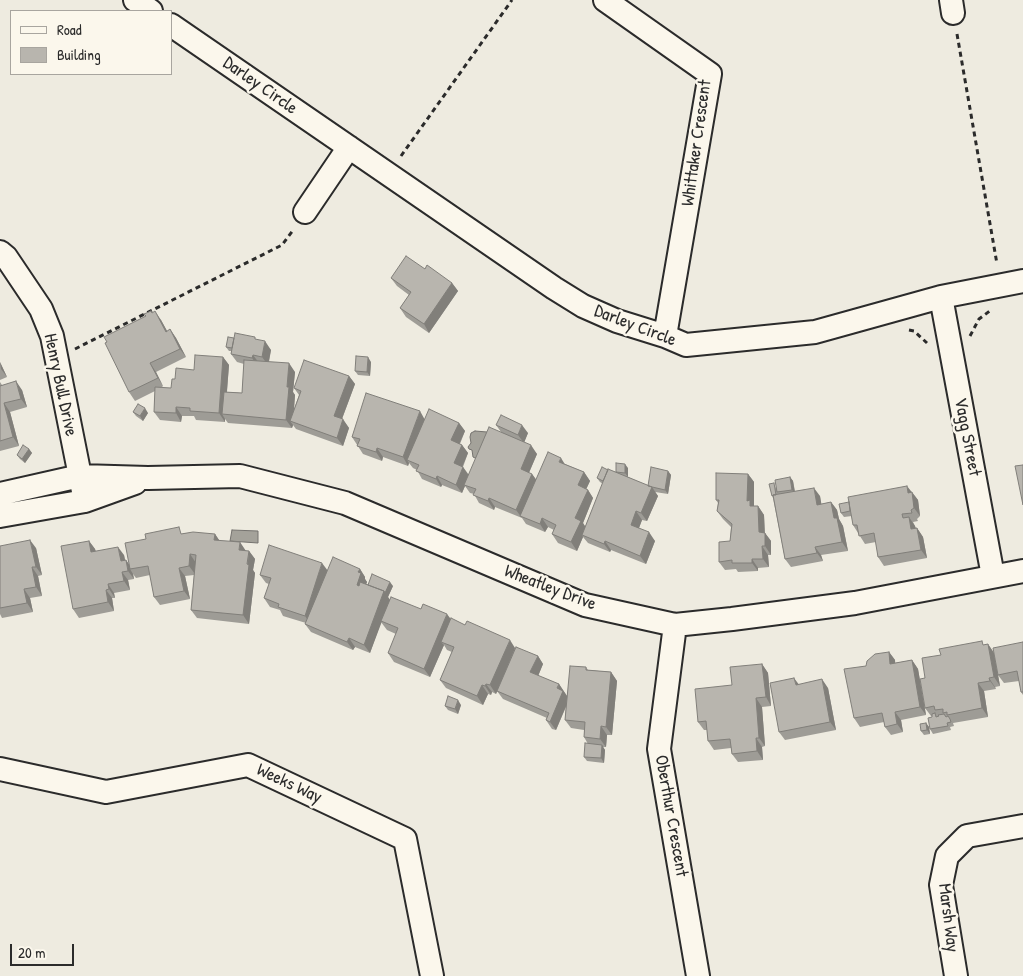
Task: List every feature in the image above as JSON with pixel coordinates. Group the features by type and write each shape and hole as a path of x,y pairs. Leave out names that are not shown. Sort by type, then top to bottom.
{"street":[{"path":"135,0 150,10"},
{"name":"Whittaker Crescent","path":"605,0 710,74 665,336"},
{"name":"Darley Circle","path":"172,26 554,288 583,306 617,321 665,336 686,346 815,332 941,298 1023,281"},
{"path":"305,212 349,147"},
{"name":"Henry Bull Drive","path":"0,252 6,257 41,310 52,336 85,500"},
{"name":"Vagg Street","path":"941,298 993,576"},
{"name":"Wheatley Drive","path":"0,494 80,476 148,478 240,476 345,503 585,605 674,625 732,620 855,603 1023,571"},
{"name":"Wheatley Drive","path":"0,516 85,500 148,478"},
{"name":"Oberthur Crescent","path":"674,625 659,749 698,976"},
{"name":"Weeks Way","path":"0,769 106,792 248,765 405,839 432,976"},
{"name":"Marsh Way","path":"956,976 941,885 947,856 967,836 1023,826"}],"path":[{"path":"389,175 512,0"},
{"path":"952,7 1001,285"},
{"path":"57,356 70,352 118,329 282,245 305,212"}],"shaded area":[{"path":"475,431 487,432 478,456 475,458 473,457 472,450 468,447 471,443 471,433"},
{"path":"232,530 258,531 258,543 230,541"}],"building":[{"path":"406,256 425,269 427,265 452,283 424,324 400,308 411,292 391,278"},
{"path":"151,311 152,313 155,311 166,332 170,329 180,349 150,363 158,378 129,392 105,343 107,342 104,337 146,316 144,314"},
{"path":"235,333 265,341 262,357 253,355 252,358 231,354"},
{"path":"228,337 234,338 232,348 226,347"},
{"path":"195,355 223,357 219,413 190,411 190,408 176,407 176,413 154,412 155,387 171,388 172,379 175,379 176,368 194,370"},
{"path":"356,356 368,357 367,372 355,371"},
{"path":"244,360 289,363 286,420 222,414 224,392 242,393"},
{"path":"304,360 349,376 334,416 343,419 337,438 290,421 301,391 294,388"},
{"path":"16,381 21,399 4,403 13,437 0,441 0,386"},
{"path":"366,393 420,411 403,457 377,448 376,452 357,446 360,439 352,437"},
{"path":"138,404 145,408 140,416 133,412"},
{"path":"429,409 459,423 451,440 462,445 454,463 463,467 456,485 437,476 436,479 416,471 419,465 407,460"},
{"path":"501,415 522,425 518,435 496,425"},
{"path":"489,427 531,445 521,469 532,474 516,510 489,498 488,501 473,495 476,489 464,485"},
{"path":"23,445 29,449 22,459 17,455"},
{"path":"548,452 561,458 559,462 584,472 578,485 588,490 575,518 581,521 571,542 552,534 556,525 542,518 540,524 520,516"},
{"path":"616,463 625,464 625,473 616,472"},
{"path":"1023,465 1023,505 1015,466"},
{"path":"602,467 608,470 603,481 597,478"},
{"path":"651,467 668,471 665,490 648,486"},
{"path":"608,469 652,487 641,513 636,511 631,525 649,532 640,556 605,541 604,544 582,535"},
{"path":"716,473 748,474 747,501 750,500 750,506 758,506 759,532 765,533 765,546 762,546 763,559 752,559 752,563 732,563 732,560 719,562 719,542 730,541 732,524 717,511 719,500 716,500"},
{"path":"790,477 792,490 777,492 775,480"},
{"path":"774,483 776,495 772,496 769,484"},
{"path":"907,486 908,493 912,492 914,508 911,510 912,513 902,514 903,518 909,517 911,529 917,528 921,550 878,557 874,533 859,536 857,525 853,525 848,497"},
{"path":"814,488 817,505 831,502 834,518 837,518 842,542 815,547 817,553 785,559 773,495"},
{"path":"849,502 850,511 841,513 839,504"},
{"path":"179,527 181,534 193,532 215,534 214,540 240,542 239,550 249,551 243,615 191,610 196,555 190,554 189,566 179,568 184,591 154,597 148,566 130,569 125,543 146,539 145,534"},
{"path":"30,540 36,567 32,567 36,587 24,589 27,603 0,608 0,546"},
{"path":"89,541 91,552 118,547 121,561 126,560 128,571 122,572 124,581 108,584 109,589 106,590 108,602 73,609 61,546"},
{"path":"269,545 322,563 305,616 278,607 279,604 264,598 271,578 260,575"},
{"path":"333,557 360,569 358,572 361,573 357,585 359,586 360,582 384,591 364,645 349,638 347,642 305,624"},
{"path":"372,574 390,582 385,593 368,585"},
{"path":"391,597 421,609 423,604 447,614 424,669 388,653 398,628 381,621"},
{"path":"451,618 465,625 467,621 510,640 490,685 482,685 477,696 440,680 454,647 441,642"},
{"path":"982,641 983,645 988,644 994,677 989,678 990,681 978,683 982,708 947,715 947,712 943,713 943,709 935,710 934,706 925,708 920,679 925,678 922,658 941,655 939,649"},
{"path":"1023,642 1023,692 1021,692 1017,671 998,675 993,648"},
{"path":"516,647 538,656 530,672 559,684 557,688 563,691 550,722 546,720 549,713 497,691"},
{"path":"889,652 890,664 912,660 920,707 895,712 897,724 885,727 882,713 854,718 844,669 866,666 867,661 875,654"},
{"path":"762,664 766,697 756,698 759,738 756,738 757,751 732,754 730,739 708,741 706,721 698,722 695,689 732,685 730,667"},
{"path":"570,666 586,667 586,670 611,672 606,727 601,726 600,739 584,737 585,722 565,720"},
{"path":"794,678 796,685 822,679 830,722 779,732 770,683"},
{"path":"448,696 458,700 455,709 445,706"},
{"path":"935,713 936,717 944,714 946,717 948,716 951,722 947,723 948,726 930,729 928,718 932,717 932,714"},
{"path":"926,723 927,730 921,731 920,724"},
{"path":"585,743 602,745 601,758 584,757"}]}
